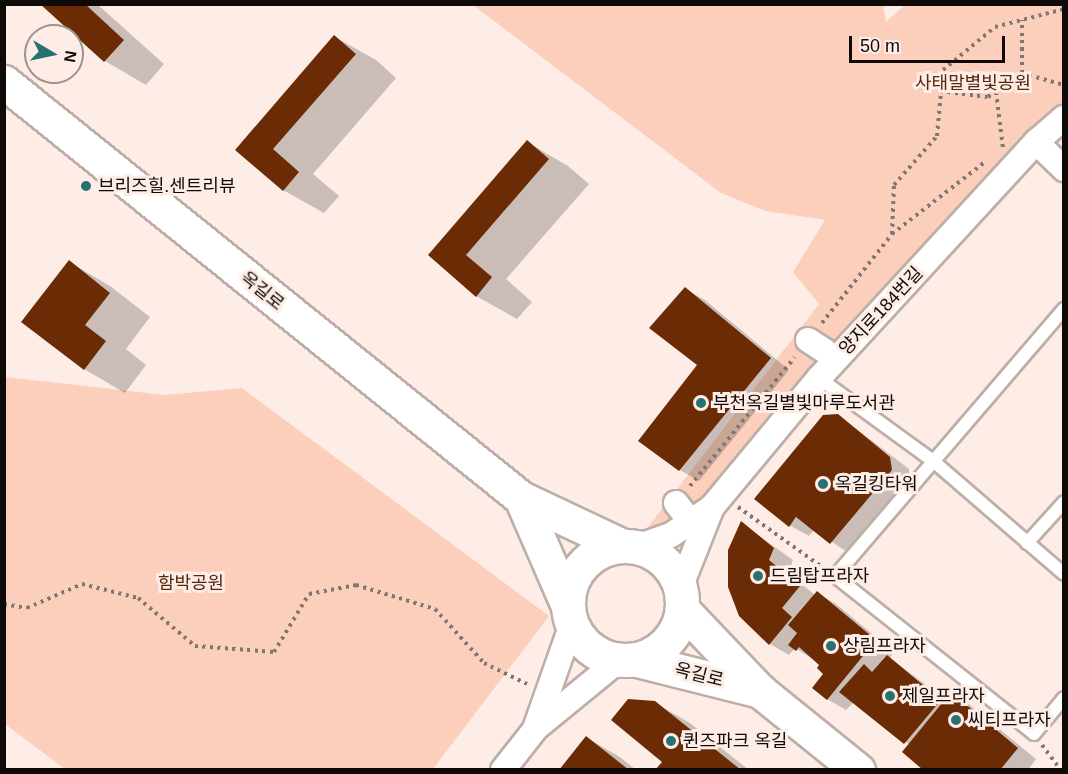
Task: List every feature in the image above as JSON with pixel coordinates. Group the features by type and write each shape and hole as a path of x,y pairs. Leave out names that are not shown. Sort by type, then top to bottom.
{"street":[{"name":"옥길로","path":"4,82 521,498 629,546"},
{"name":"양지로184번길","path":"717,501 819,378 1036,141 1053,116"},
{"path":"1036,141 1064,170"},
{"name":"옥길로","path":"521,498 570,615"},
{"path":"536,728 570,615 570,588 590,558 671,535 717,501"},
{"path":"503,770 536,728 628,660 659,650 675,632 681,598 717,501"},
{"path":"629,546 664,561 681,598"},
{"name":"옥길로","path":"681,598 760,691 858,770"},
{"path":"570,615 582,641 599,654 628,660"},
{"name":"옥길로","path":"628,660 760,691"}],"lane":[{"path":"1064,309 932,460 835,576 1034,734 1064,698"},
{"path":"819,378 932,460 1064,574"},
{"path":"1028,543 1064,502"}],"path":[{"path":"892,234 894,185 937,136 943,70 995,27 1064,9"},
{"path":"1022,20 1022,73"},
{"path":"1022,73 1064,85"},
{"path":"940,91 988,98 1022,73"},
{"path":"681,510 817,346 892,234 1008,148 996,92"},
{"path":"717,501 835,576"},
{"path":"4,604 27,608 82,584 138,598 195,646 274,652 309,594 356,585 435,609 484,663 547,694"},
{"path":"1034,734 1061,770"}],"green space":[{"name":"사태말별빛공원","path":"883,4 886,22 905,5 1063,5 1063,106 999,165 825,351 697,507 670,529 642,535 819,304 793,272 825,220 766,211 721,193 473,5"},
{"name":"함박공원","path":"5,377 165,395 242,388 549,616 433,769 65,769 5,724"}],"building":[{"path":"40,4 85,4 124,40 104,62 84,44 84,24 62,24"},
{"path":"334,35 356,54 273,149 299,172 283,191 235,150"},
{"path":"527,140 549,159 466,255 492,277 476,297 428,255"},
{"path":"69,260 110,293 85,325 106,341 84,370 21,322"},
{"name":"부천옥길별빛마루도서관","path":"685,287 771,358 679,471 638,441 697,365 649,328"},
{"name":"옥길킹타워","path":"838,414 890,457 892,470 830,544 796,517 789,527 754,499 823,415"},
{"name":"드림탑프라자","path":"741,521 774,548 769,560 800,586 782,608 792,617 769,645 739,616 728,587 728,550"},
{"name":"상림프라자","path":"817,591 876,640 827,700 812,688 823,674 817,668 819,665 799,647 796,651 788,645 797,633 788,625"},
{"name":"제일프라자","path":"887,655 941,700 904,744 839,692 864,664 872,672"},
{"name":"씨티프라자","path":"951,692 1018,748 1000,770 923,770 902,752"},
{"name":"퀸즈파크 옥길","path":"628,699 655,701 741,770 655,770 662,762 611,720"},
{"path":"586,736 629,770 559,770"}],"place":[{"name":"브리즈힐.센트리뷰","path":"86,186"},
{"name":"부천옥길별빛마루도서관","path":"701,403"},
{"name":"옥길킹타워","path":"823,484"},
{"name":"드림탑프라자","path":"758,576"},
{"name":"상림프라자","path":"831,646"},
{"name":"제일프라자","path":"890,696"},
{"name":"씨티프라자","path":"956,720"},
{"name":"퀸즈파크 옥길","path":"671,741"}]}
